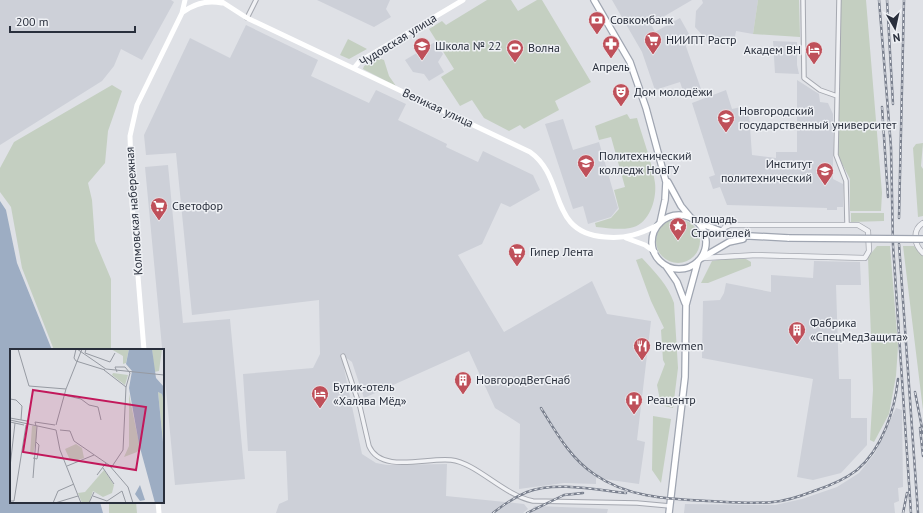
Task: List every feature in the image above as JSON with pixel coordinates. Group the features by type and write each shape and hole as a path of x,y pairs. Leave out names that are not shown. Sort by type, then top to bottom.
{"main road":[{"path":"183,12 185,0"},
{"name":"Колмовская набережная","path":"144,349 132,203 130,136 136,105 189,0"},
{"name":"Великая улица","path":"219,0 247,18 530,152 543,162 568,219 574,227 592,235 625,238"},
{"name":"Чудовская улица","path":"354,68 359,62 463,0"},
{"path":"594,0 635,73 665,177 675,198 702,231 705,240 704,250 686,305 685,377 669,513"},
{"path":"183,12 196,4 208,1 217,1 224,4"},
{"path":"665,177 666,197 659,224 652,236 652,246 677,282 686,305"},
{"path":"625,238 644,233 673,215 684,216 731,235 752,238 923,239"},
{"path":"625,238 639,242 655,252"},
{"path":"664,263 672,268 682,268 700,260 729,242 752,238"},
{"path":"158,503 159,513"}],"street":[{"path":"247,18 256,0"},
{"path":"803,0 804,78 820,90 838,96"},
{"path":"839,0 836,155 846,181 847,224"},
{"path":"923,223 918,229 915,239 918,247 923,253"},
{"path":"700,260 757,255 865,258 869,251 868,231 862,226 847,224 730,225 725,227 721,232"},
{"path":"343,356 360,407 369,446 371,451 380,459 395,462 451,460 462,462 509,492 524,499 533,501 630,502 670,506"}],"shaded area":[{"path":"0,0 171,0 174,2 142,60 121,49 114,66 102,81 0,145"},
{"path":"317,0 390,0 386,9 391,17 374,27"},
{"path":"612,0 692,0 651,24 655,32 680,18 689,34 683,38 701,89 684,94 680,82 655,90 642,52"},
{"path":"702,0 758,0 753,34 736,31 734,42 704,37 695,27 696,11 703,3"},
{"path":"246,25 318,60 311,76 369,103 376,90 406,104 398,120 447,144 446,147 478,162 483,151 533,175 540,190 510,207 501,203 482,244 458,255 504,332 592,281 607,314 651,321 637,440 645,442 639,484 596,478 596,484 564,483 519,489 520,424 495,408 469,351 364,398 352,362 341,354 362,454 376,463 387,465 447,464 446,496 524,504 528,509 523,513 276,513 279,504 288,500 286,451 248,451 243,374 313,368 320,354 319,300 192,315 176,153 146,155 144,135 190,38 230,58"},
{"path":"773,41 797,42 797,65 799,74 775,73"},
{"name":"Школа № 22","path":"435,42 443,54 438,62 444,72 429,81 424,74 413,72 405,60"},
{"name":"Новгородский государственный университет","path":"797,80 819,94 820,102 828,103 833,114 833,179 843,184 843,207 837,207 837,210 827,210 827,208 727,205 720,187 713,189 709,177 715,175 692,103 726,90 732,109 741,107 749,113 752,155 776,158 776,152 797,152"},
{"name":"Политехнический колледж НовГУ","path":"563,119 573,150 599,142 618,208 611,217 588,224 583,206 573,209 545,124"},
{"path":"168,165 183,323 230,319 245,479 175,485 164,368 164,349 162,349 145,167"},
{"path":"814,261 860,262 861,285 836,285 839,379 851,379 851,418 867,418 867,445 841,473 813,480 797,477 813,379 702,358 703,301 720,300 724,293 726,283 771,292 771,275 813,278"},
{"path":"896,408 902,410 903,487 898,488 899,501 894,503 895,513 684,513 685,504 775,505 802,499 837,487 859,473 875,453"},
{"path":"535,506 608,509 607,513 527,513"}],"green space":[{"name":"Волна","path":"487,0 511,0 518,11 537,0 542,0 591,82 555,101 559,110 524,129 520,125 509,131 484,118 472,100 460,106 441,77 454,69 429,29 442,21 446,25"},
{"path":"758,0 799,0 800,37 753,34"},
{"path":"841,0 866,0 882,193 881,211 850,211 850,179 838,156"},
{"path":"348,39 367,49 349,59 340,55"},
{"path":"378,58 384,60 389,76 396,86 363,69 364,66"},
{"path":"112,85 122,91 108,131 105,163 88,183 92,200 95,241 111,279 111,349 54,349 22,268 11,207 0,192 0,168 14,142"},
{"path":"627,114 630,119 637,118 654,175 655,197 647,217 637,226 622,229 596,227 595,223 611,218 619,209 614,190 625,187 611,137 599,140 595,126"},
{"path":"923,143 921,166 923,169 923,216 918,217 913,148 916,144"},
{"path":"851,213 884,213 884,221 851,222"},
{"path":"678,219 690,223 696,229 700,241 696,253 690,259 678,263 666,259 660,253 656,241 660,229 666,223"},
{"path":"877,246 890,246 898,346 896,376 889,414 874,442 870,440 873,390 868,257"},
{"path":"903,246 914,246 923,256 923,410"},
{"path":"642,258 665,285 674,303 678,368 673,408 661,405 657,385 665,364 663,360 661,330 664,328 651,301 636,260"},
{"path":"724,259 746,259 751,262 751,266 708,283 701,283 712,261"},
{"path":"653,416 671,419 661,483 652,470"},
{"path":"109,503 136,503 137,513 109,513"}],"water":[{"path":"0,201 6,210 17,263 52,349 10,349 10,503 100,503 103,513 0,513"}],"railway":[{"path":"879,0 891,147 893,245 911,513"},
{"path":"887,0 893,104"},
{"path":"899,218 904,0"},
{"path":"882,107 888,197"},
{"path":"899,244 918,513"},
{"path":"541,408 564,444 585,468 607,482 621,488 635,493 664,498 741,503 773,502 794,498 831,485 857,470 874,451 886,428 894,403 898,379"},
{"path":"915,392 923,433"},
{"path":"920,428 923,456"},
{"path":"493,513 518,496 527,492 550,487 590,488 626,493"},
{"path":"527,513 564,495 583,493"},
{"path":"903,513 907,493"}],"place":[{"name":"Совкомбанк","path":"597,35"},
{"name":"НИИПТ Растр","path":"653,55"},
{"name":"Апрель","path":"611,59"},
{"name":"Школа № 22","path":"422,61"},
{"name":"Волна","path":"515,63"},
{"name":"Академ ВН","path":"814,65"},
{"name":"Дом молодёжи","path":"621,107"},
{"name":"Новгородский государственный университет","path":"726,133"},
{"name":"Политехнический колледж НовГУ","path":"586,178"},
{"name":"Институт политехнический","path":"825,186"},
{"name":"Светофор","path":"159,221"},
{"name":"площадь Строителей","path":"678,241"},
{"name":"Гипер Лента","path":"517,267"},
{"name":"Фабрика «СпецМедЗащита»","path":"797,345"},
{"name":"Brewmen","path":"642,361"},
{"name":"НовгородВетСнаб","path":"463,395"},
{"name":"Бутик-отель «Халява Мёд»","path":"320,409"},
{"name":"Реацентр","path":"634,415"}]}
